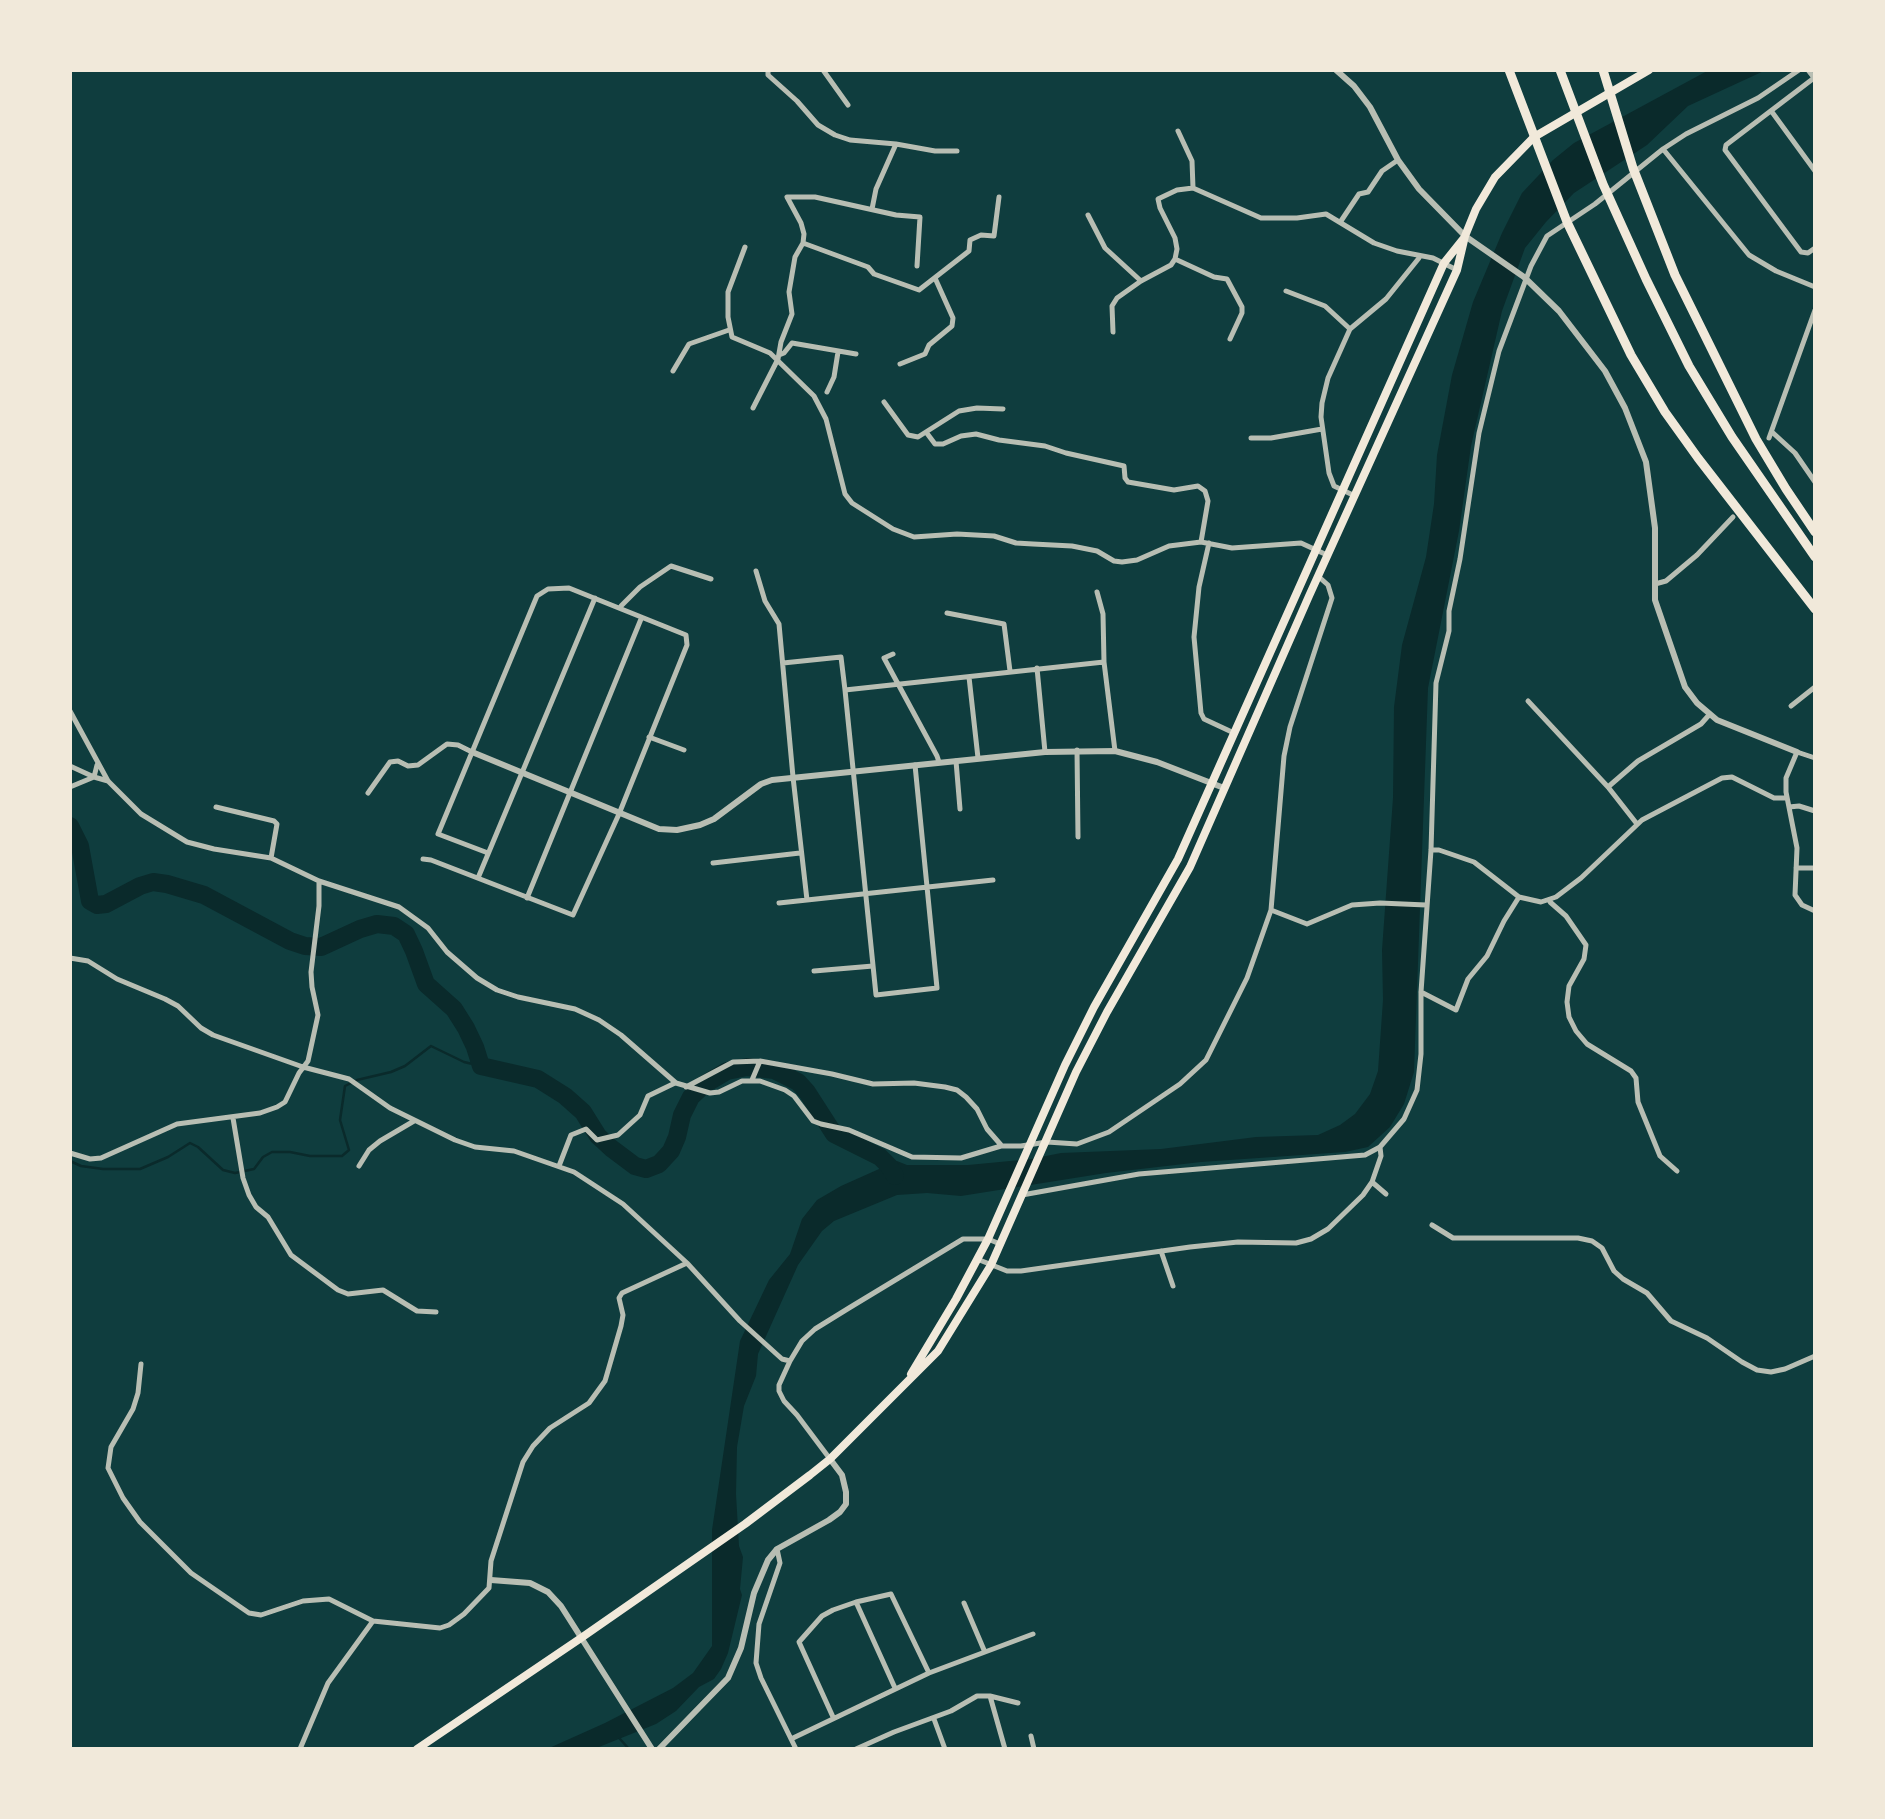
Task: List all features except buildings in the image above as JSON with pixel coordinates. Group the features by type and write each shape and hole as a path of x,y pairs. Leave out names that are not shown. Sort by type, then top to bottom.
{"highway":[{"path":"1509,70 1566,219 1631,355 1665,412 1717,484 1815,608"},
{"path":"1560,70 1603,184 1689,366 1732,437 1815,556"},
{"path":"1603,70 1634,171 1675,275 1732,392 1815,532"}],"main road":[{"path":"417,1749 745,1524 830,1459 938,1351 991,1265 1076,1072 1190,867 1457,270 1476,208 1495,177 1534,137 1649,70"},
{"path":"906,1382 988,1240 1072,1050 1155,903 1214,783 1444,263 1466,236"}],"street":[{"path":"768,70 768,76 818,125 834,135 957,151"},
{"path":"823,70 848,105"},
{"path":"1336,70 1370,108 1419,189 1466,236 1525,279 1559,311 1605,371 1625,408 1646,462 1655,528 1658,612 1685,687 1710,715 1736,729 1815,758"},
{"path":"1023,1193 1139,1174 1365,1155 1380,1147 1404,1119 1417,1090 1421,1054 1420,992 1432,850 1436,683 1450,632 1449,611 1479,433 1499,351 1525,279 1547,236 1566,219 1596,204 1634,171 1700,126 1758,98 1799,70"},
{"path":"1808,70 1815,79 1726,144 1725,150 1801,252 1815,248"},
{"path":"1772,112 1815,171"},
{"path":"1178,131 1192,161 1193,188"},
{"path":"872,209 876,189 896,144"},
{"path":"1664,150 1749,255 1815,287"},
{"path":"1342,221 1359,194 1368,192 1382,171 1398,160"},
{"path":"1113,332 1112,306 1117,298 1175,259 1175,238 1158,198 1178,190 1193,188 1261,218 1326,214 1374,243 1457,270"},
{"path":"753,408 778,358 792,314 788,292 795,256 803,242 802,223 787,197 814,197 920,217 917,266"},
{"path":"803,242 919,290 969,251 970,240 994,236 999,198"},
{"path":"1088,215 1105,248 1141,281"},
{"path":"745,247 728,292 732,337 778,358 820,404 845,494 852,503 893,529 914,536 994,536 1016,542 1072,546 1097,550 1122,562 1169,546 1205,542 1232,548 1301,544 1329,556"},
{"path":"1355,496 1334,486 1329,473 1322,429 1322,402 1328,378 1350,328 1386,299 1420,257"},
{"path":"1175,259 1227,279 1242,307 1230,339"},
{"path":"900,364 925,354 928,345 952,326 954,318 936,278"},
{"path":"1286,291 1325,306 1350,328"},
{"path":"1815,310 1770,435 1794,453 1815,482"},
{"path":"673,371 689,344 729,330"},
{"path":"778,358 792,343 856,354"},
{"path":"827,392 838,352"},
{"path":"884,402 908,435 918,437 958,412 1003,409"},
{"path":"1251,438 1322,429"},
{"path":"926,432 935,444 976,434 1045,446 1124,466 1128,482 1174,490 1198,486 1205,491 1208,501 1201,534 1205,542 1194,637 1202,713 1204,720 1235,734"},
{"path":"1655,584 1666,581 1733,518"},
{"path":"620,608 640,587 672,566 711,579"},
{"path":"756,571 765,601 779,624 807,900"},
{"path":"70,711 108,781 141,814 187,842 272,858 319,881 399,907 428,928 461,966 497,990 599,1020 676,1083 710,1093 752,1080 785,1090 820,1124 836,1126 912,1157 962,1158 1001,1146 1078,1144 1108,1132 1180,1084 1206,1060 1247,978 1271,910 1284,756 1332,598 1328,585 1319,576"},
{"path":"423,860 432,860 572,914 619,814 687,646 686,635 569,588 548,589 537,596 438,834 488,853"},
{"path":"1097,592 1104,614 1104,662 1114,751"},
{"path":"478,878 595,598"},
{"path":"947,614 1004,624 1010,672"},
{"path":"527,898 642,618"},
{"path":"893,654 884,658 938,762"},
{"path":"783,662 842,657 876,994 937,988 915,765"},
{"path":"845,690 1104,662"},
{"path":"1037,668 1045,752"},
{"path":"969,676 978,759"},
{"path":"1790,706 1815,687"},
{"path":"1528,701 1637,824"},
{"path":"1608,787 1638,761 1710,715"},
{"path":"648,738 684,750"},
{"path":"368,793 390,762 418,765 447,744 458,745 659,829 700,825 772,780 1045,752 1114,751 1156,762 1226,789"},
{"path":"1077,750 1078,837"},
{"path":"1797,752 1786,778 1797,848 1795,896 1815,911"},
{"path":"956,761 960,809"},
{"path":"94,777 97,762"},
{"path":"70,766 108,781"},
{"path":"1432,850 1474,862 1519,897 1549,901 1610,852 1637,824 1728,776 1774,798 1787,798"},
{"path":"70,787 94,777"},
{"path":"216,806 278,824 272,858"},
{"path":"1788,807 1815,811"},
{"path":"713,862 801,853"},
{"path":"1796,868 1815,868"},
{"path":"779,902 993,880"},
{"path":"70,1153 101,1158 178,1124 233,1118 285,1102 308,1061 318,1015 312,986 319,881"},
{"path":"1420,992 1456,1010 1468,979 1487,956 1519,897"},
{"path":"1549,901 1566,916 1586,945 1584,960 1569,986 1569,1017 1587,1044 1636,1078 1638,1102 1660,1156 1677,1171"},
{"path":"1271,910 1306,924 1352,905 1425,905"},
{"path":"70,958 88,961 117,979 165,999 213,1035 349,1080 414,1121 476,1147 514,1151 560,1166 588,1181 622,1204 687,1262 743,1323 782,1359 790,1360"},
{"path":"814,972 874,966"},
{"path":"688,1087 733,1062 760,1061 873,1084 914,1082 956,1090 977,1109 1001,1146"},
{"path":"752,1080 760,1061"},
{"path":"560,1166 572,1136 586,1129 596,1140 618,1134 640,1115 648,1096 676,1083"},
{"path":"233,1118 243,1178 256,1207 268,1216 290,1255 348,1294 383,1290 417,1311 436,1312"},
{"path":"359,1166 380,1140 414,1121"},
{"path":"978,1259 1007,1271 1021,1271 1238,1242 1296,1243 1311,1239 1328,1229 1372,1182 1382,1156 1380,1147"},
{"path":"1372,1182 1386,1194"},
{"path":"1432,1225 1454,1238 1592,1241 1602,1248 1614,1270 1646,1293 1671,1321 1707,1338 1757,1370 1785,1369 1815,1356"},
{"path":"491,1580 530,1584 548,1592 561,1606 644,1737 656,1749 728,1678 741,1648 754,1593 776,1549 829,1520 846,1504 842,1475 780,1392 779,1385 802,1341 815,1329 963,1238 1000,1244"},
{"path":"1161,1252 1173,1286"},
{"path":"142,1364 133,1409 111,1448 108,1468 123,1498 154,1539 191,1574 249,1613 260,1615 303,1601 329,1599 373,1621 428,1628 449,1625 484,1595 523,1462 533,1446 550,1428 590,1403 606,1381 622,1326 622,1293 687,1262"},
{"path":"776,1549 780,1564 759,1624 756,1663 796,1749"},
{"path":"833,1717 800,1642 822,1616 833,1610 891,1594 929,1673"},
{"path":"856,1602 895,1688"},
{"path":"964,1603 984,1650"},
{"path":"300,1749 336,1671 373,1621"},
{"path":"791,1738 929,1673 1033,1634"},
{"path":"856,1749 977,1696 1018,1703"},
{"path":"990,1696 1005,1749"},
{"path":"934,1718 946,1749"},
{"path":"1031,1736 1034,1749"}],"water":[{"path":"1709,70 1766,70 1688,106 1647,145 1574,193 1525,248 1502,311 1471,446 1459,531 1428,688 1414,1072 1404,1104 1390,1127 1368,1147 1345,1152 1201,1162 961,1196 897,1195 834,1221 798,1265 758,1354 756,1376 744,1406 737,1447 736,1494 743,1557 742,1595 721,1669 714,1679 656,1724 594,1749 547,1749 673,1688 693,1673 712,1646 712,1530 740,1341 769,1280 790,1254 802,1219 817,1200 897,1161 907,1165 968,1165 1061,1153 1318,1135 1355,1114 1370,1094 1378,1071 1394,707 1402,645 1426,557 1437,455 1452,375 1473,302 1522,193 1553,160 1574,143"}],"waterway":[{"path":"70,826 80,846 90,901 97,905 153,882 204,895 305,946 321,947 377,924 394,926 406,934 426,984 454,1009 466,1028 481,1066 538,1079 565,1096 583,1112 598,1136 635,1166 646,1169 659,1164 671,1151 691,1097 705,1084 727,1071 747,1067 774,1070 798,1082 834,1134 880,1157 895,1176"},
{"path":"70,1161 103,1169 140,1169 190,1143 223,1170 235,1173 254,1169 272,1152 342,1156 349,1150 340,1120 345,1086 405,1066 431,1046 481,1066"},
{"path":"620,1739 629,1749"}]}
